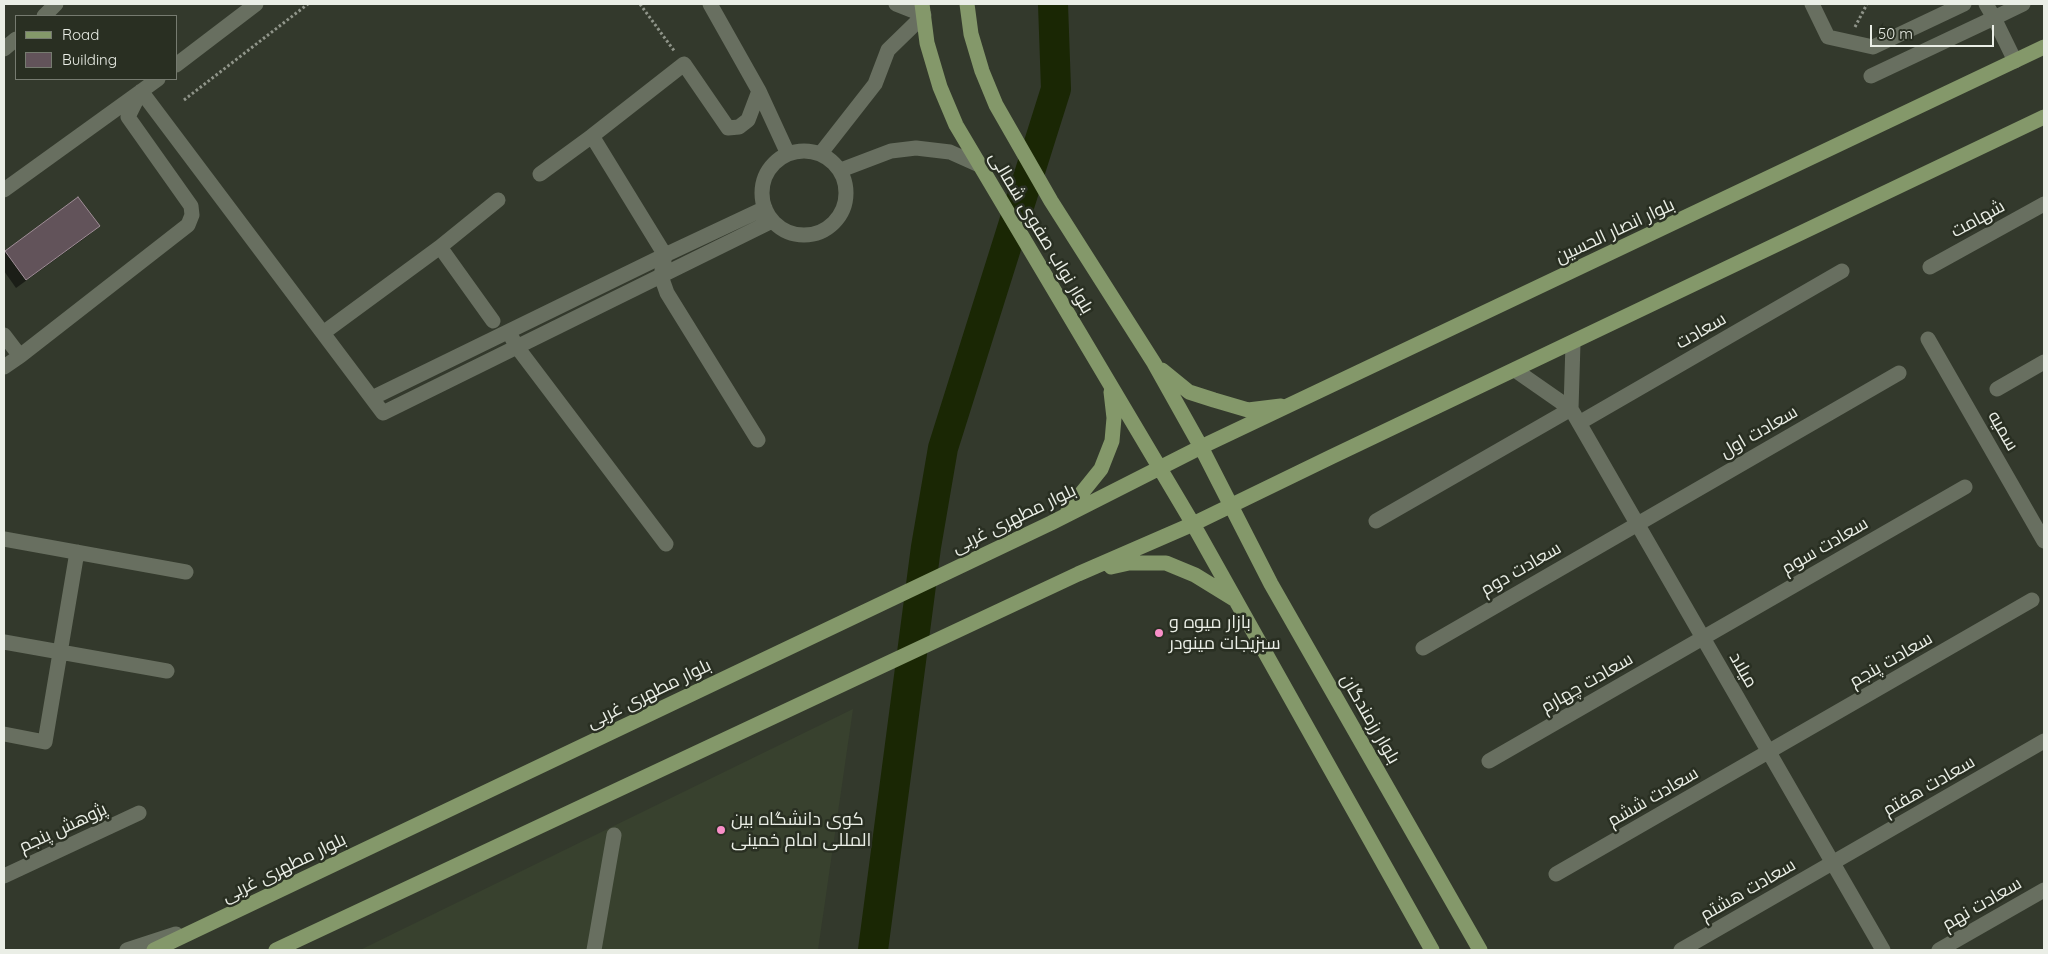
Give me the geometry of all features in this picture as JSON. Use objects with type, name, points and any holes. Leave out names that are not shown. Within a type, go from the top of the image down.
[{"type":"main road","name":"بلوار نواب صفوی شمالی","points":[[967,4],[970,34],[996,105],[1051,201],[1154,363],[1201,447]]},
{"type":"main road","name":"بلوار نواب صفوی شمالی","points":[[923,9],[927,43],[940,86],[956,124],[1034,259],[1193,524]]},
{"type":"main road","name":"بلوار انصار الحسین","points":[[1201,447],[1306,399],[2044,47]]},
{"type":"main road","points":[[276,950],[968,625],[1193,524],[2044,117]]},
{"type":"main road","points":[[1154,363],[1189,392],[1248,410],[1276,407],[1306,399]]},
{"type":"main road","points":[[1062,517],[1101,469],[1112,441],[1114,418],[1110,386]]},
{"type":"main road","name":"بلوار مطهری غربی","points":[[154,950],[865,612],[1062,517],[1201,447]]},
{"type":"main road","name":"بلوار رزمندگان","points":[[1201,447],[1232,504],[1271,584],[1480,950]]},
{"type":"main road","points":[[1193,524],[1432,950]]},
{"type":"main road","points":[[1078,574],[1129,563],[1166,563],[1195,575],[1236,601]]},
{"type":"street","points":[[45,15],[56,4]]},
{"type":"street","points":[[178,63],[256,4]]},
{"type":"street","points":[[710,4],[759,91],[788,154]]},
{"type":"street","points":[[821,153],[874,84],[888,50],[923,9],[896,4]]},
{"type":"street","points":[[1812,4],[1828,37],[1873,47],[1964,4]]},
{"type":"street","points":[[1986,4],[2015,61]]},
{"type":"street","points":[[1871,76],[2023,4]]},
{"type":"street","points":[[4,49],[15,40]]},
{"type":"street","points":[[540,174],[684,64],[728,128],[739,127],[748,120],[759,91]]},
{"type":"street","points":[[4,190],[124,112],[142,92],[157,80]]},
{"type":"street","points":[[142,92],[383,413],[661,276],[768,215]]},
{"type":"street","points":[[4,367],[188,225],[192,215],[191,206],[124,112]]},
{"type":"street","points":[[592,136],[665,254],[661,276],[667,293],[758,440]]},
{"type":"street","points":[[841,170],[891,151],[916,148],[950,152],[979,165]]},
{"type":"street","points":[[808,150],[821,153],[832,160],[841,170],[846,183],[847,196],[844,210],[836,221],[826,229],[812,235],[798,235],[784,230],[768,215],[762,194],[764,180],[771,166],[788,154],[808,150]]},
{"type":"street","points":[[323,333],[440,247],[498,200]]},
{"type":"street","name":"شهامت","points":[[1930,267],[2044,204]]},
{"type":"street","points":[[372,398],[665,254],[768,215]]},
{"type":"street","points":[[440,247],[493,321]]},
{"type":"street","name":"سعادت","points":[[1579,423],[1842,271]]},
{"type":"street","points":[[509,332],[517,347],[666,544]]},
{"type":"street","points":[[4,335],[20,356]]},
{"type":"street","name":"سمیه","points":[[1928,339],[2044,542]]},
{"type":"street","points":[[1571,409],[1573,342]]},
{"type":"street","points":[[1998,389],[2044,362]]},
{"type":"street","points":[[1515,370],[1571,409]]},
{"type":"street","name":"سعادت اول","points":[[1637,524],[1899,373]]},
{"type":"street","points":[[1376,521],[1571,409]]},
{"type":"street","name":"میلاد","points":[[1571,409],[1883,950]]},
{"type":"street","name":"سعادت سوم","points":[[1703,638],[1965,487]]},
{"type":"street","name":"سعادت دوم","points":[[1423,648],[1637,524]]},
{"type":"street","points":[[4,539],[186,572]]},
{"type":"street","points":[[4,734],[45,742],[77,552]]},
{"type":"street","name":"سعادت پنجم","points":[[1769,752],[2032,600]]},
{"type":"street","name":"سعادت چهارم","points":[[1489,761],[1703,638]]},
{"type":"street","points":[[4,642],[167,671]]},
{"type":"street","name":"سعادت هفتم","points":[[1833,863],[2044,741]]},
{"type":"street","name":"سعادت ششم","points":[[1556,874],[1769,752]]},
{"type":"street","name":"پژوهش پنجم","points":[[4,876],[139,813]]},
{"type":"street","points":[[594,950],[614,835]]},
{"type":"street","name":"سعادت هشتم","points":[[1681,950],[1833,863]]},
{"type":"street","name":"سعادت نهم","points":[[1939,950],[2044,890]]},
{"type":"street","points":[[127,950],[218,920]]},
{"type":"path","points":[[184,100],[308,4]]},
{"type":"path","points":[[640,4],[684,64]]},
{"type":"path","points":[[1850,42],[1860,15],[1867,4]]},
{"type":"shaded area","name":"کوی دانشگاه بین المللی امام خمینی","points":[[853,709],[818,950],[360,950]]},
{"type":"building","points":[[78,197],[100,226],[26,280],[5,251]]},
{"type":"waterway","points":[[873,950],[926,547],[943,448],[1056,89],[1053,4]]},
{"type":"place","name":"بازار میوه و سبزیجات مینودر","points":[[1159,633]]},
{"type":"place","name":"کوی دانشگاه بین المللی امام خمینی","points":[[721,830]]}]
